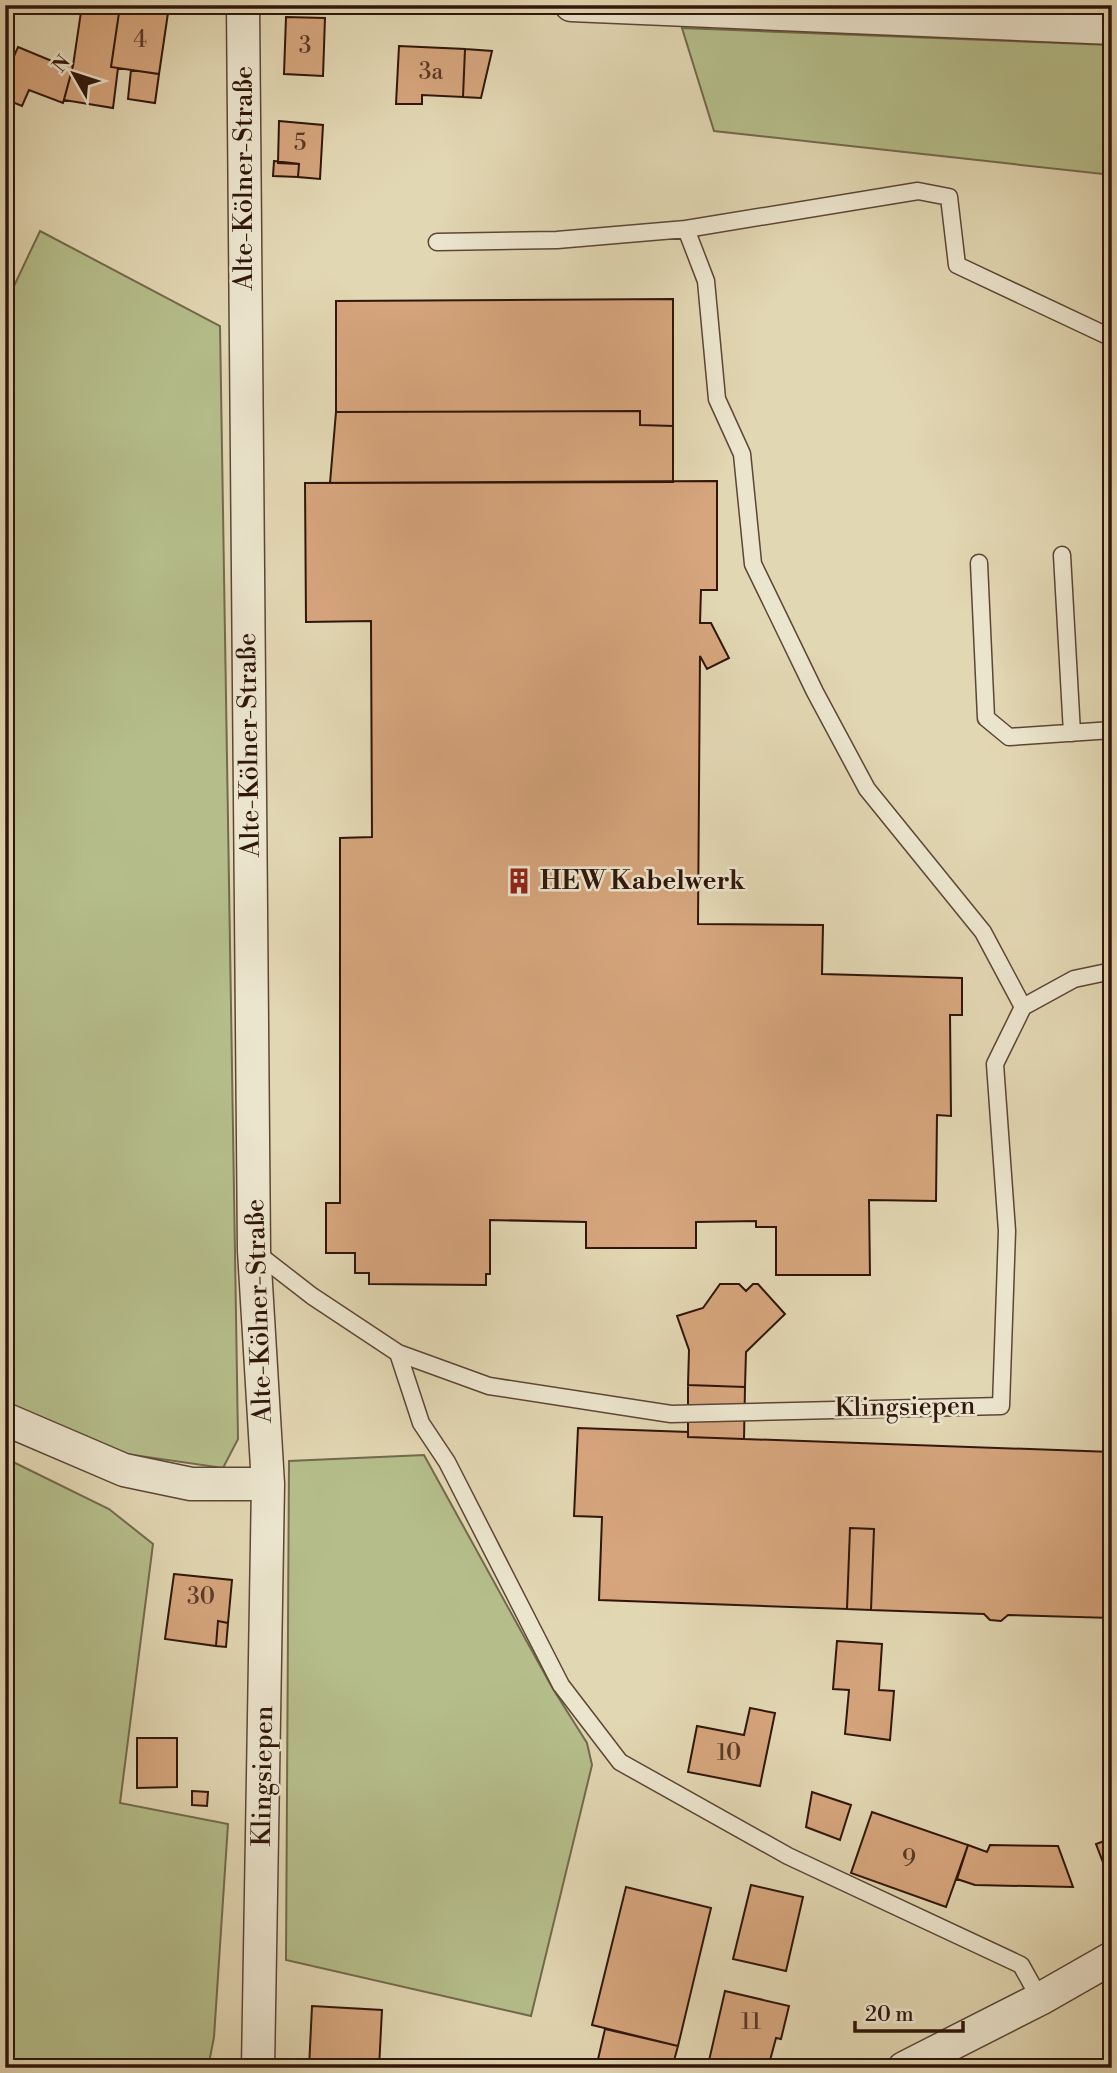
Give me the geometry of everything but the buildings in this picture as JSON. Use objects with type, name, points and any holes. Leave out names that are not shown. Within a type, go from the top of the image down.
[{"type":"street","name":"Alte-Kölner-Straße","points":[[243,5],[254,1251],[268,1484]]},
{"type":"street","points":[[571,5],[1112,28]]},
{"type":"street","points":[[5,1419],[124,1470],[191,1484],[268,1484]]},
{"type":"street","name":"Klingsiepen","points":[[258,2068],[268,1484]]},
{"type":"street","points":[[904,2068],[1040,1999],[1112,1958]]},
{"type":"lane","points":[[437,242],[557,240],[686,229],[918,191],[949,197],[957,265],[1112,338]]},
{"type":"lane","points":[[686,229],[706,281],[717,399],[742,454],[753,564],[815,692],[867,789],[983,932],[1023,1007],[1074,979],[1112,971]]},
{"type":"lane","points":[[1062,555],[1072,733]]},
{"type":"lane","points":[[979,563],[986,718],[1009,737],[1112,730]]},
{"type":"lane","name":"Klingsiepen","points":[[254,1251],[312,1296],[398,1353],[488,1386],[671,1414],[1001,1406],[1007,1231],[995,1064],[1023,1007]]},
{"type":"lane","points":[[398,1353],[421,1423],[447,1462],[561,1685],[620,1762],[788,1856],[1021,1965],[1040,1999]]},
{"type":"green space","points":[[813,5],[1112,5],[1112,16]]},
{"type":"green space","points":[[682,28],[1112,45],[1112,175],[714,131]]},
{"type":"green space","points":[[40,231],[220,326],[238,1439],[223,1468],[126,1454],[5,1404],[5,305]]},
{"type":"green space","points":[[424,1455],[553,1689],[587,1743],[592,1765],[531,2016],[286,1960],[289,1461]]},
{"type":"green space","points":[[5,1458],[109,1509],[153,1544],[120,1803],[228,1824],[214,2037],[208,2068],[5,2068]]},
{"type":"place","name":"HEW Kabelwerk","points":[[519,881]]}]
